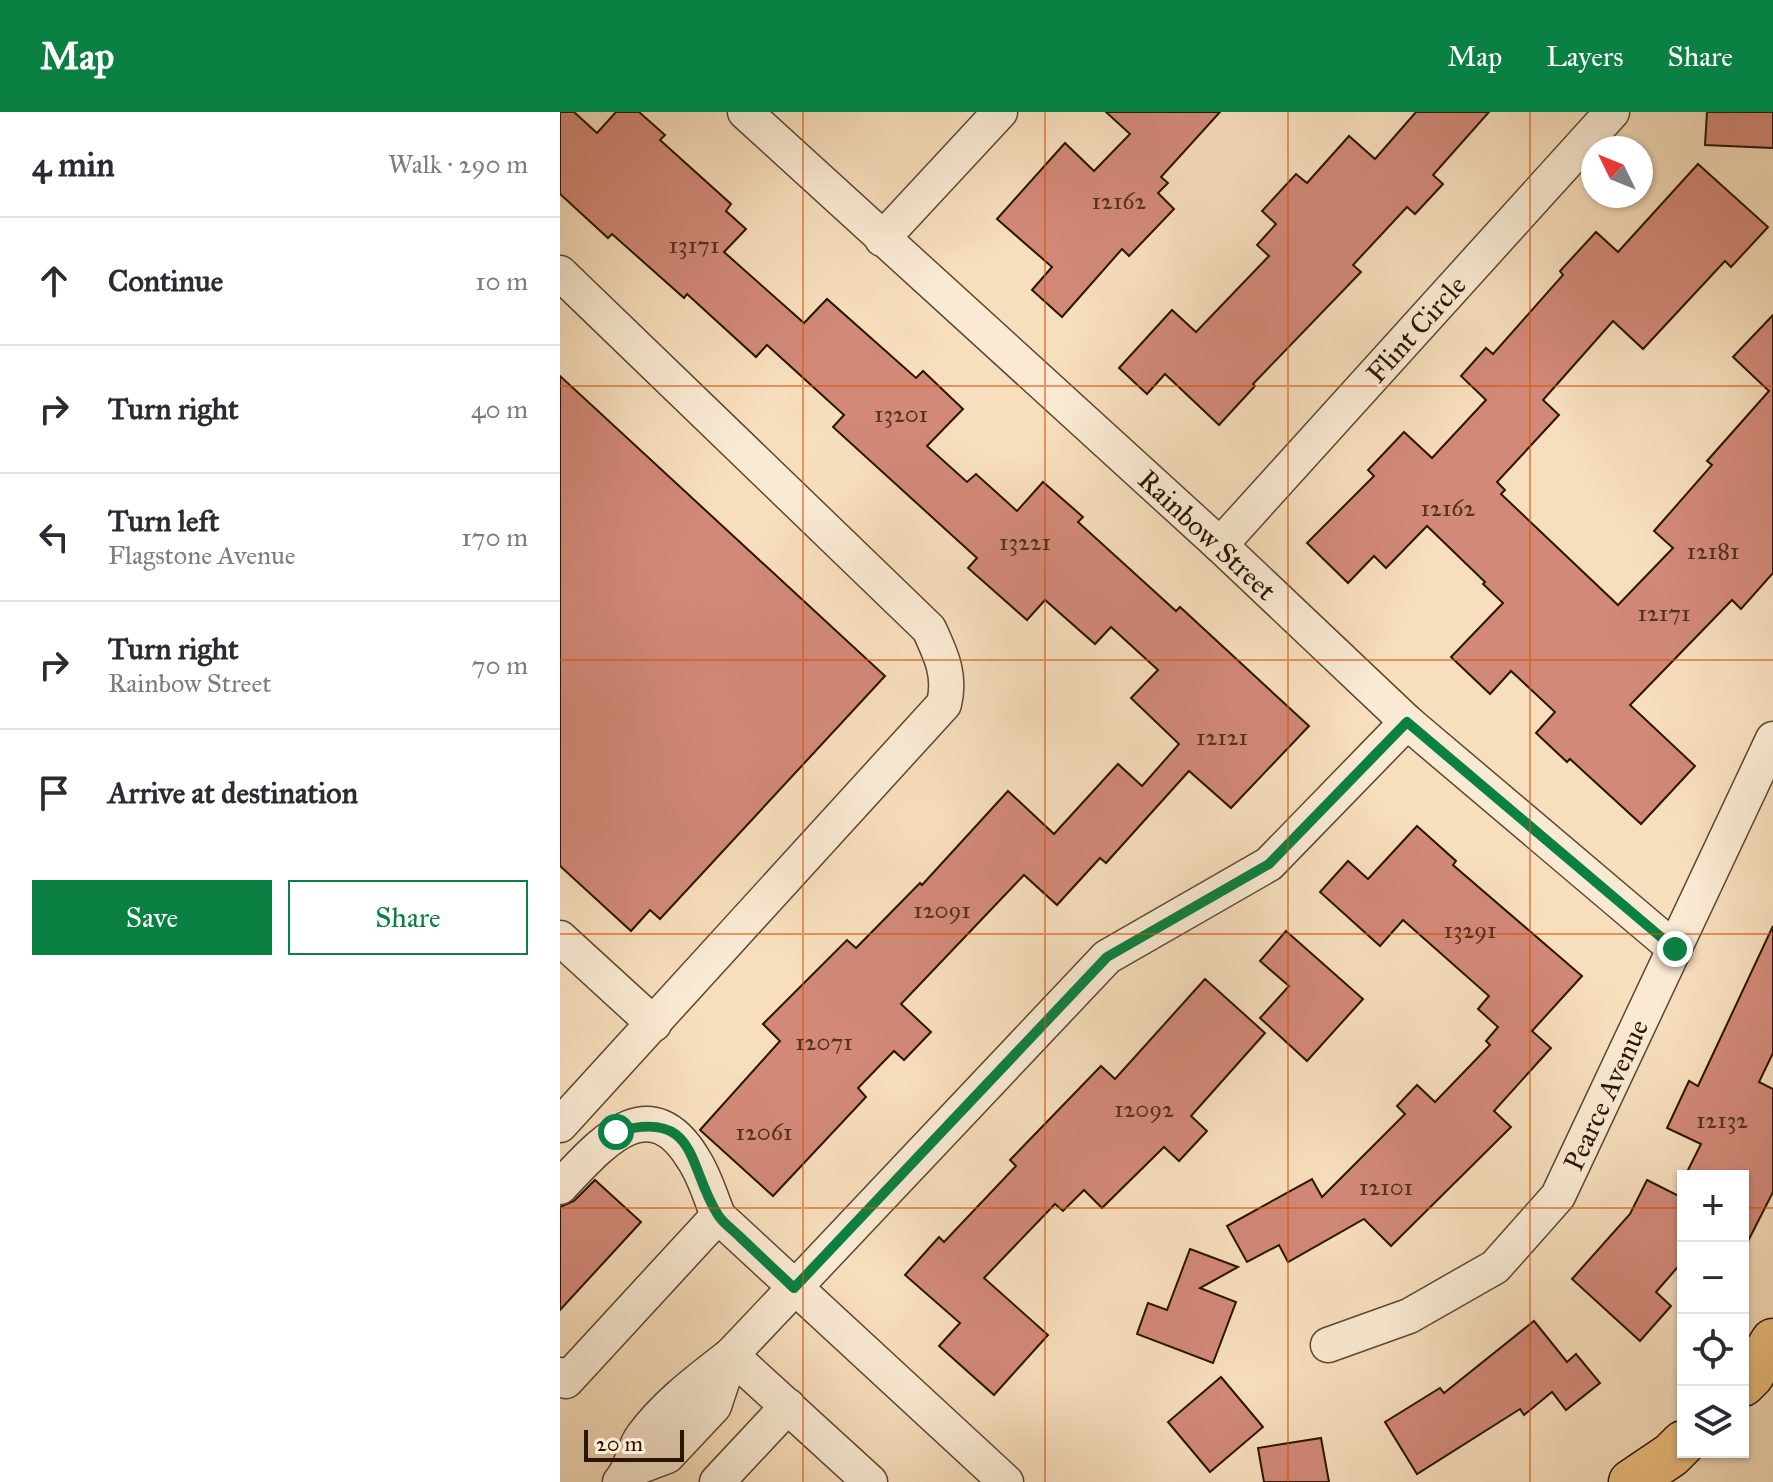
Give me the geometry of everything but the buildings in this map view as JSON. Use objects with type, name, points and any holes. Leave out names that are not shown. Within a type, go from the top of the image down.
[{"type":"highway","points":[[1749,1375],[1773,1341]]},
{"type":"highway","points":[[1631,1482],[1677,1449]]},
{"type":"street","name":"Rainbow Street","points":[[745,112],[1220,545],[1407,722],[1675,949]]},
{"type":"street","points":[[882,239],[1000,112]]},
{"type":"street","name":"Flint Circle","points":[[1220,545],[1612,112]]},
{"type":"street","points":[[560,273],[929,629],[945,665],[948,687],[944,704],[560,1125]]},
{"type":"street","points":[[625,1476],[640,1439],[690,1387],[731,1355],[1107,957],[1269,864],[1407,722]]},
{"type":"street","name":"Pearce Avenue","points":[[1328,1345],[1409,1316],[1495,1267],[1558,1196],[1773,739]]},
{"type":"street","points":[[560,938],[654,1024]]},
{"type":"street","points":[[560,1187],[616,1132],[637,1126],[660,1125],[680,1139],[696,1162],[718,1216],[1006,1482]]},
{"type":"street","points":[[560,1375],[566,1381],[718,1216]]},
{"type":"street","points":[[731,1355],[870,1482]]},
{"type":"street","points":[[717,1482],[788,1406]]},
{"type":"route","points":[[616,1132],[637,1126],[660,1125],[680,1139],[696,1162],[718,1216],[794,1288],[1107,957],[1269,864],[1407,722],[1675,949]]}]
